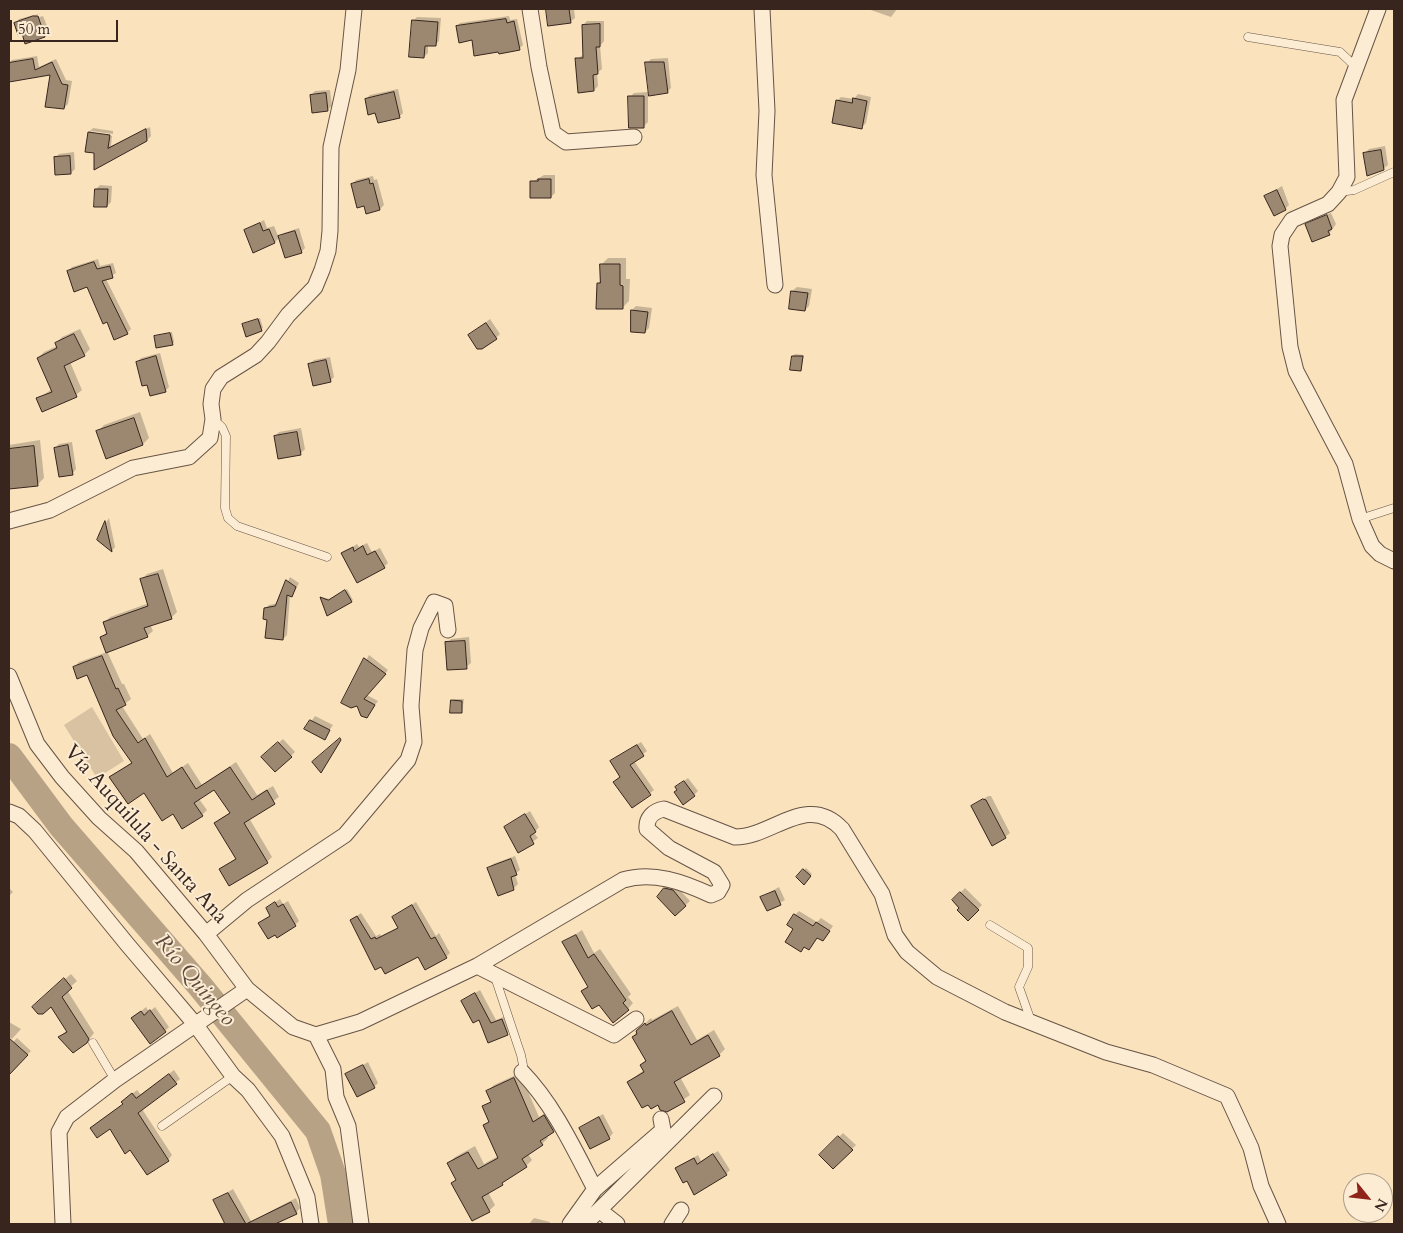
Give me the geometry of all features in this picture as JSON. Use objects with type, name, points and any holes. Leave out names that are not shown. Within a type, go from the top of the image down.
[{"type":"street","points":[[9,521],[50,510],[133,468],[189,457],[210,438],[213,419],[210,404],[213,389],[221,377],[256,355],[314,287],[328,250],[331,147],[348,70],[354,9]]},
{"type":"street","points":[[530,9],[552,133],[566,142],[634,137]]},
{"type":"street","points":[[762,9],[767,111],[764,175],[775,285]]},
{"type":"street","points":[[1378,9],[1344,100],[1348,163],[1347,177],[1339,192],[1328,204],[1292,220],[1282,235],[1280,246],[1290,347],[1296,371],[1345,464],[1360,519],[1372,546],[1380,554],[1394,561]]},
{"type":"street","points":[[206,934],[247,900],[345,835],[396,776],[408,760],[414,742],[411,706],[415,650],[420,628],[434,602],[445,606],[448,630]]},
{"type":"street","name":"Vía Auquilula - Santa Ana","points":[[9,676],[37,744],[62,777],[99,818],[136,851],[206,934],[241,992],[293,1027],[316,1035]]},
{"type":"street","points":[[361,1224],[348,1126],[336,1097],[333,1069],[316,1035],[360,1022],[476,966],[622,880],[639,875],[678,881],[711,895],[718,892],[722,885],[714,872],[669,848],[648,829],[647,822],[651,815],[658,810],[672,812],[735,837],[744,837],[767,830],[795,815],[810,814],[827,818],[842,829],[882,894],[895,935],[907,952],[937,977],[1005,1012],[1106,1052],[1153,1065],[1227,1096],[1251,1148],[1261,1186],[1278,1224]]},
{"type":"street","points":[[9,812],[19,816],[35,830],[127,944],[198,1021],[233,1076],[248,1090],[282,1136],[307,1198],[311,1224]]},
{"type":"street","points":[[476,966],[614,1035],[636,1019]]},
{"type":"street","points":[[63,1224],[59,1132],[67,1117],[115,1080],[241,992]]},
{"type":"street","points":[[520,1074],[537,1088],[562,1126],[595,1189]]},
{"type":"street","points":[[585,1224],[714,1096]]},
{"type":"street","points":[[570,1224],[595,1189],[663,1130],[661,1119]]},
{"type":"street","points":[[599,1210],[617,1224]]},
{"type":"street","points":[[672,1224],[681,1210]]},
{"type":"lane","points":[[1248,37],[1340,52],[1357,68]]},
{"type":"lane","points":[[1339,192],[1354,190],[1394,172]]},
{"type":"lane","points":[[213,419],[222,428],[226,436],[225,508],[228,518],[237,526],[327,557]]},
{"type":"lane","points":[[1360,519],[1394,508]]},
{"type":"lane","points":[[990,925],[1028,948],[1028,967],[1019,987],[1032,1023]]},
{"type":"lane","points":[[495,975],[524,1065],[520,1074]]},
{"type":"lane","points":[[93,1043],[115,1080]]},
{"type":"lane","points":[[162,1126],[233,1076]]},
{"type":"shaded area","points":[[92,707],[124,761],[97,778],[64,725]]},
{"type":"building","points":[[546,9],[569,9],[571,23],[548,26]]},
{"type":"building","points":[[38,16],[45,37],[25,44],[22,33],[18,35],[14,23]]},
{"type":"building","points":[[506,19],[507,23],[514,21],[520,50],[474,56],[472,40],[459,43],[456,26]]},
{"type":"building","points":[[412,20],[438,22],[436,46],[425,46],[424,58],[409,57]]},
{"type":"building","points":[[600,24],[600,47],[596,47],[598,74],[593,75],[594,91],[578,93],[575,58],[583,58],[582,25]]},
{"type":"building","points":[[33,59],[35,70],[52,62],[62,84],[68,85],[64,109],[45,107],[50,75],[9,82],[9,63]]},
{"type":"building","points":[[645,62],[664,62],[668,93],[649,96]]},
{"type":"building","points":[[394,92],[400,118],[378,123],[375,113],[368,115],[365,99]]},
{"type":"building","points":[[326,93],[328,111],[312,113],[310,95]]},
{"type":"building","points":[[628,96],[644,96],[644,128],[629,128]]},
{"type":"building","points":[[853,98],[867,101],[862,129],[832,123],[836,100],[852,103]]},
{"type":"building","points":[[146,129],[147,141],[94,170],[94,153],[85,152],[88,132],[110,135],[108,148]]},
{"type":"building","points":[[1381,150],[1384,170],[1367,176],[1363,153]]},
{"type":"building","points":[[70,156],[71,174],[55,175],[54,157]]},
{"type":"building","points":[[369,179],[370,184],[373,183],[380,210],[366,214],[364,206],[357,208],[351,184]]},
{"type":"building","points":[[538,179],[551,179],[551,198],[530,198],[530,181],[538,181]]},
{"type":"building","points":[[95,189],[108,189],[107,207],[94,207]]},
{"type":"building","points":[[1277,190],[1286,210],[1274,216],[1264,196]]},
{"type":"building","points":[[1327,215],[1332,229],[1328,231],[1330,235],[1312,242],[1305,224]]},
{"type":"building","points":[[260,223],[263,231],[269,229],[275,243],[253,253],[244,230]]},
{"type":"building","points":[[295,231],[302,253],[285,258],[278,236]]},
{"type":"building","points":[[94,262],[97,269],[110,266],[113,278],[102,281],[128,334],[114,340],[107,322],[103,324],[87,287],[74,292],[67,271]]},
{"type":"building","points":[[600,264],[620,264],[620,285],[623,286],[623,309],[596,309],[597,283],[600,283]]},
{"type":"building","points":[[791,291],[808,293],[805,311],[789,309]]},
{"type":"building","points":[[631,310],[648,312],[645,333],[631,332]]},
{"type":"building","points":[[258,319],[262,331],[246,337],[242,324]]},
{"type":"building","points":[[486,323],[497,339],[482,349],[477,349],[468,335]]},
{"type":"building","points":[[170,333],[173,345],[156,348],[154,336]]},
{"type":"building","points":[[74,334],[85,356],[64,366],[77,397],[42,412],[36,398],[52,392],[37,358],[57,348],[55,343]]},
{"type":"building","points":[[156,356],[166,392],[150,396],[147,385],[142,386],[136,362]]},
{"type":"building","points":[[792,356],[803,356],[801,371],[790,370]]},
{"type":"building","points":[[326,360],[331,382],[313,386],[308,364]]},
{"type":"building","points":[[134,418],[143,445],[106,459],[96,431]]},
{"type":"building","points":[[297,432],[301,455],[278,459],[274,436]]},
{"type":"building","points":[[68,445],[73,475],[59,477],[54,448]]},
{"type":"building","points":[[34,446],[38,486],[9,489],[9,449]]},
{"type":"building","points":[[105,521],[112,552],[97,540]]},
{"type":"building","points":[[363,546],[367,555],[375,551],[385,568],[357,583],[341,553],[353,547],[354,551]]},
{"type":"building","points":[[158,574],[172,619],[144,628],[148,637],[106,653],[100,637],[107,634],[103,622],[148,606],[140,579]]},
{"type":"building","points":[[286,580],[296,587],[292,597],[287,595],[283,640],[265,638],[267,620],[263,619],[264,608],[275,606]]},
{"type":"building","points":[[345,590],[352,602],[327,616],[320,597],[328,600]]},
{"type":"building","points":[[465,641],[467,669],[447,670],[445,642]]},
{"type":"building","points":[[102,656],[116,689],[118,688],[126,705],[116,710],[138,743],[145,738],[167,777],[182,767],[196,789],[230,767],[252,800],[267,790],[275,804],[244,823],[268,863],[229,886],[219,869],[236,859],[214,823],[230,813],[214,790],[194,803],[203,816],[182,829],[173,814],[162,821],[144,793],[128,804],[109,777],[132,763],[113,736],[87,675],[77,679],[73,667]]},
{"type":"building","points":[[364,658],[386,674],[364,699],[375,705],[367,718],[361,716],[357,706],[351,708],[341,703]]},
{"type":"building","points":[[451,700],[462,701],[462,713],[450,713]]},
{"type":"building","points":[[310,720],[330,730],[325,740],[304,729]]},
{"type":"building","points":[[340,738],[341,740],[321,773],[312,762]]},
{"type":"building","points":[[278,742],[292,757],[275,772],[261,757]]},
{"type":"building","points":[[637,745],[644,756],[630,765],[651,795],[632,808],[613,782],[620,777],[610,761]]},
{"type":"building","points":[[684,781],[695,796],[683,805],[674,792],[677,790],[675,787]]},
{"type":"building","points":[[983,799],[986,800],[1006,838],[992,846],[971,806]]},
{"type":"building","points":[[525,814],[536,832],[530,836],[534,844],[518,853],[504,827]]},
{"type":"building","points":[[511,859],[517,875],[511,877],[514,890],[498,896],[487,868]]},
{"type":"building","points":[[803,869],[811,876],[804,885],[796,877]]},
{"type":"building","points":[[664,888],[673,890],[686,906],[675,916],[657,897]]},
{"type":"building","points":[[775,891],[781,905],[767,911],[760,897]]},
{"type":"building","points":[[960,892],[979,910],[968,921],[957,910],[959,908],[952,900]]},
{"type":"building","points":[[275,902],[278,907],[283,904],[296,926],[277,938],[275,935],[268,939],[258,923],[270,916],[266,908]]},
{"type":"building","points":[[412,905],[431,939],[435,937],[447,958],[425,970],[418,957],[385,974],[381,967],[375,970],[350,920],[357,916],[371,939],[375,937],[376,939],[398,928],[392,917]]},
{"type":"building","points":[[794,914],[813,926],[816,922],[830,931],[823,941],[817,938],[809,950],[804,947],[801,952],[785,942],[793,929],[787,925]]},
{"type":"building","points":[[576,935],[588,958],[594,954],[626,1000],[623,1003],[629,1010],[613,1023],[599,1005],[592,1009],[581,991],[588,987],[562,942]]},
{"type":"building","points":[[64,978],[72,988],[62,997],[89,1039],[87,1043],[73,1053],[58,1037],[67,1032],[51,1007],[43,1014],[38,1014],[32,1007]]},
{"type":"building","points":[[475,993],[491,1023],[502,1019],[508,1035],[488,1043],[479,1020],[473,1023],[461,1001]]},
{"type":"building","points":[[150,1010],[166,1032],[150,1044],[131,1018],[141,1011],[144,1015]]},
{"type":"building","points":[[672,1011],[691,1045],[708,1035],[720,1056],[674,1082],[685,1102],[667,1112],[660,1110],[658,1105],[651,1109],[648,1105],[642,1108],[627,1082],[644,1072],[640,1065],[646,1061],[632,1037],[637,1034],[636,1031],[645,1023],[646,1025]]},
{"type":"building","points":[[9,1038],[28,1055],[9,1075]]},
{"type":"building","points":[[363,1065],[375,1088],[357,1097],[345,1074]]},
{"type":"building","points":[[169,1074],[177,1084],[138,1113],[169,1161],[147,1175],[130,1150],[125,1154],[110,1129],[97,1138],[90,1128],[123,1104],[121,1102],[132,1093],[136,1098]]},
{"type":"building","points":[[514,1078],[533,1122],[544,1115],[554,1132],[540,1141],[543,1145],[522,1159],[527,1167],[502,1183],[503,1185],[482,1197],[490,1212],[472,1221],[451,1183],[456,1180],[447,1163],[468,1152],[478,1169],[498,1158],[483,1125],[489,1122],[482,1106],[491,1102],[486,1091]]},
{"type":"building","points":[[599,1117],[610,1139],[590,1149],[579,1128]]},
{"type":"building","points":[[838,1136],[853,1150],[833,1169],[819,1155]]},
{"type":"building","points":[[713,1154],[727,1175],[694,1195],[687,1181],[683,1183],[675,1168],[694,1158],[697,1164]]},
{"type":"building","points":[[228,1193],[246,1224],[225,1224],[213,1200]]},
{"type":"building","points":[[291,1202],[297,1214],[275,1224],[246,1224]]},
{"type":"waterway","name":"Río Quingeo","points":[[9,756],[61,826],[200,986],[318,1131],[333,1174],[341,1224]]}]
